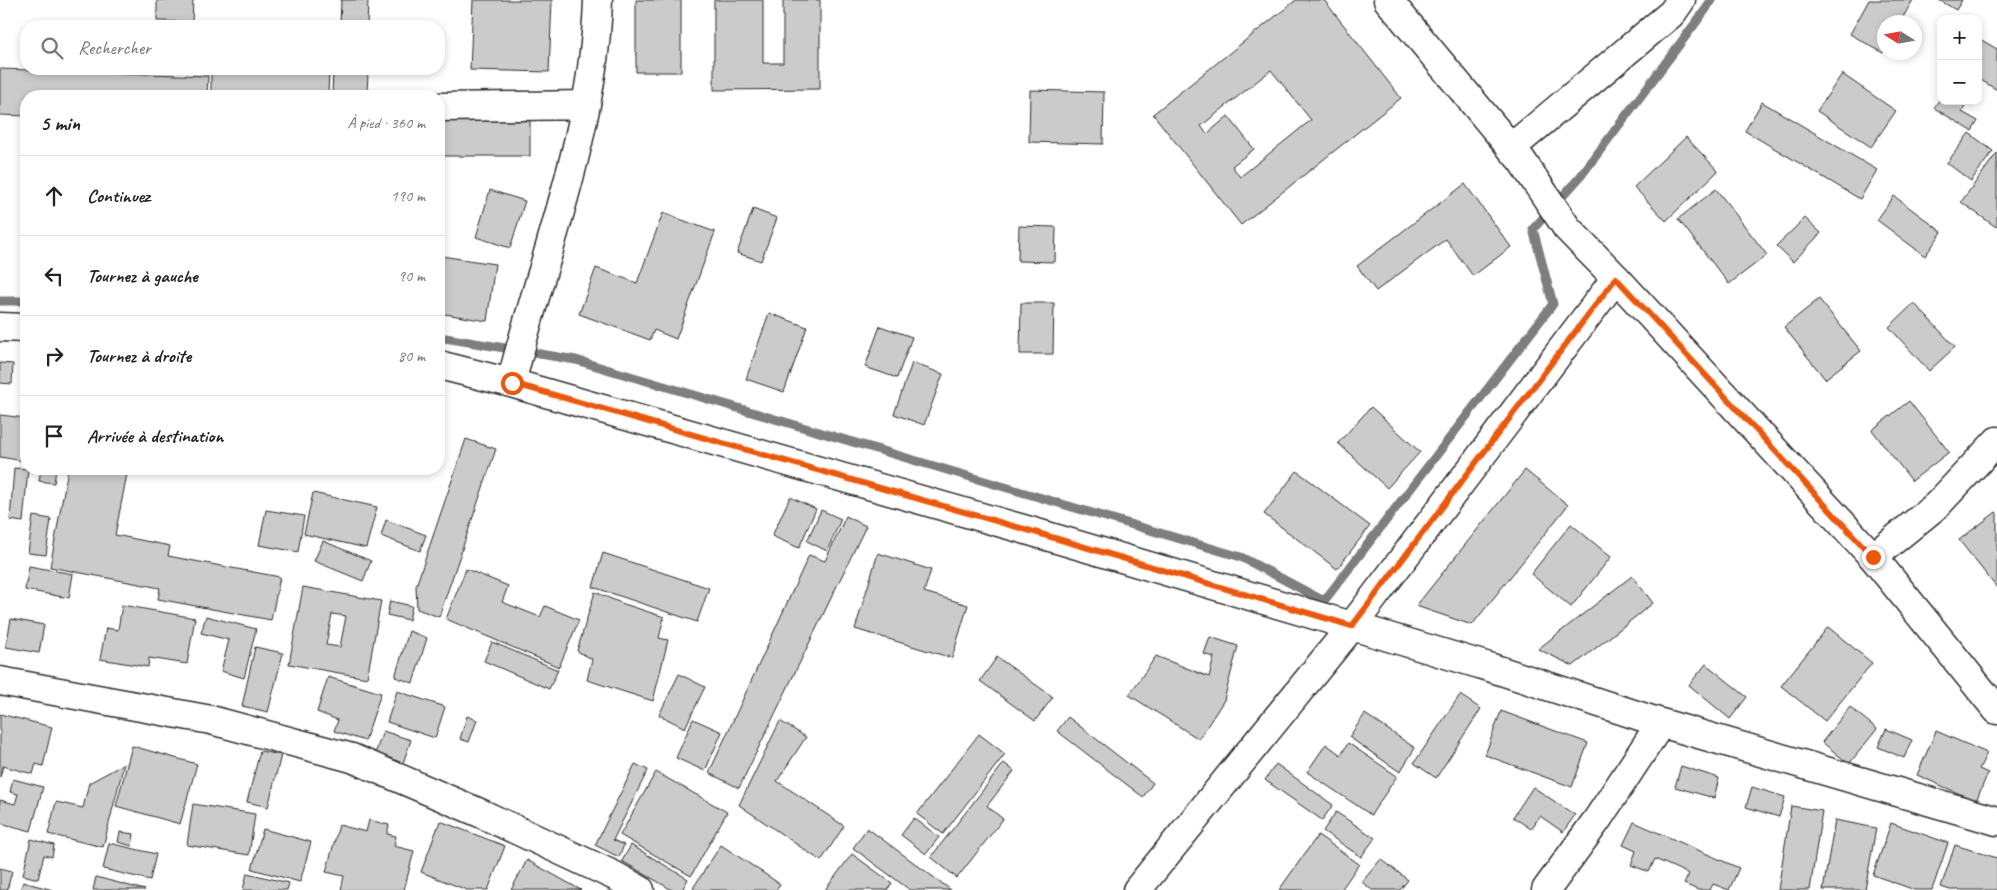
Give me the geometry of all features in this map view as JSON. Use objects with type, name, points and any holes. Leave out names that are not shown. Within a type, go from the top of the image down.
[{"type":"street","points":[[512,383],[571,170],[586,105],[598,0]]},
{"type":"street","points":[[1388,0],[1517,154],[1567,228],[1616,278],[1873,557],[1997,710]]},
{"type":"street","points":[[1517,154],[1672,13],[1680,0]]},
{"type":"street","points":[[445,107],[586,105]]},
{"type":"street","points":[[1137,890],[1352,626],[1616,278]]},
{"type":"street","points":[[0,327],[20,328]]},
{"type":"street","points":[[445,366],[512,383],[1014,527],[1489,667],[1661,723],[1997,821]]},
{"type":"street","points":[[1873,557],[1937,504],[1997,441]]},
{"type":"street","points":[[0,681],[210,720],[352,758],[480,813],[615,876],[640,890]]},
{"type":"street","points":[[1546,890],[1598,820],[1661,723]]},
{"type":"building","points":[[157,0],[193,0],[192,20],[157,20]]},
{"type":"building","points":[[341,0],[368,0],[367,20],[340,20]]},
{"type":"building","points":[[473,0],[552,0],[549,72],[470,70]]},
{"type":"building","points":[[636,0],[681,0],[681,72],[636,72]]},
{"type":"building","points":[[714,0],[763,0],[763,63],[783,63],[783,0],[820,0],[820,89],[714,90]]},
{"type":"building","points":[[1296,0],[1324,0],[1401,98],[1241,225],[1153,114]],"holes":[[[1271,70],[1311,120],[1240,177],[1232,166],[1254,149],[1228,116],[1207,134],[1201,126]]]},
{"type":"building","points":[[1869,0],[1913,0],[1904,15],[1877,15],[1877,50],[1850,34]]},
{"type":"building","points":[[1939,0],[1962,0],[1956,10]]},
{"type":"building","points":[[1982,40],[1997,49],[1997,90],[1982,81]]},
{"type":"building","points":[[0,69],[20,70],[20,75],[208,76],[207,90],[20,90],[20,116],[0,115]]},
{"type":"building","points":[[1842,74],[1896,111],[1871,147],[1817,111]]},
{"type":"building","points":[[211,75],[329,75],[328,90],[211,90]]},
{"type":"building","points":[[333,75],[368,75],[367,90],[332,90]]},
{"type":"building","points":[[1030,90],[1104,92],[1103,144],[1029,142]]},
{"type":"building","points":[[1762,102],[1877,170],[1860,199],[1745,131]]},
{"type":"building","points":[[1937,103],[1937,105],[1966,105],[1962,112],[1978,121],[1972,131],[1934,108]]},
{"type":"building","points":[[445,118],[530,118],[530,156],[445,156]]},
{"type":"building","points":[[1969,133],[1993,151],[1971,181],[1947,163]]},
{"type":"building","points":[[1686,137],[1718,171],[1666,221],[1634,187]]},
{"type":"building","points":[[1997,153],[1997,225],[1996,227],[1961,202]]},
{"type":"building","points":[[1465,184],[1511,247],[1473,276],[1446,239],[1376,291],[1357,266]]},
{"type":"building","points":[[1716,189],[1767,255],[1729,284],[1678,219]]},
{"type":"building","points":[[490,190],[525,201],[510,248],[476,237]]},
{"type":"building","points":[[1894,196],[1942,232],[1925,256],[1877,220]]},
{"type":"building","points":[[753,209],[777,218],[761,261],[737,253]]},
{"type":"building","points":[[663,213],[715,232],[676,339],[654,330],[650,340],[579,314],[596,268],[637,283]]},
{"type":"building","points":[[1805,218],[1821,233],[1793,262],[1776,246]]},
{"type":"building","points":[[1019,226],[1056,227],[1055,262],[1018,261]]},
{"type":"building","points":[[445,257],[495,264],[487,321],[445,314]]},
{"type":"building","points":[[1819,299],[1861,351],[1825,379],[1784,327]]},
{"type":"building","points":[[1021,303],[1054,303],[1053,354],[1020,354]]},
{"type":"building","points":[[1914,303],[1955,347],[1929,371],[1889,327]]},
{"type":"building","points":[[769,313],[807,327],[784,392],[746,379]]},
{"type":"building","points":[[880,326],[912,337],[897,378],[865,367]]},
{"type":"building","points":[[0,363],[13,364],[12,384],[0,383]]},
{"type":"building","points":[[912,363],[943,374],[924,425],[894,414]]},
{"type":"building","points":[[1909,401],[1949,452],[1912,481],[1872,430]]},
{"type":"building","points":[[1371,407],[1420,452],[1387,488],[1338,443]]},
{"type":"building","points":[[0,415],[20,417],[20,460],[0,457]]},
{"type":"building","points":[[466,439],[496,449],[439,617],[417,609],[416,586]]},
{"type":"building","points":[[14,468],[20,468],[20,475],[27,475],[23,522],[10,520]]},
{"type":"building","points":[[1525,470],[1568,505],[1472,625],[1416,606]]},
{"type":"building","points":[[1297,471],[1370,526],[1337,569],[1264,514]]},
{"type":"building","points":[[40,475],[55,475],[54,483],[39,481]]},
{"type":"building","points":[[67,475],[127,475],[115,535],[170,546],[168,556],[280,577],[271,620],[158,599],[160,588],[50,567]]},
{"type":"building","points":[[313,493],[377,507],[366,548],[304,534]]},
{"type":"building","points":[[790,497],[816,509],[799,548],[772,536]]},
{"type":"building","points":[[266,510],[304,516],[298,552],[259,545]]},
{"type":"building","points":[[821,510],[841,519],[827,551],[807,541]]},
{"type":"building","points":[[1997,513],[1997,588],[1959,540]]},
{"type":"building","points":[[33,516],[51,519],[46,555],[28,553]]},
{"type":"building","points":[[846,516],[866,526],[739,788],[709,773],[809,555],[825,561]]},
{"type":"building","points":[[386,520],[426,535],[420,551],[381,536]]},
{"type":"building","points":[[1571,524],[1611,557],[1571,607],[1531,574]]},
{"type":"building","points":[[323,541],[371,561],[363,581],[314,561]]},
{"type":"building","points":[[603,553],[709,588],[697,622],[593,587]]},
{"type":"building","points":[[878,553],[931,570],[924,592],[968,605],[952,658],[855,629]]},
{"type":"building","points":[[29,566],[73,574],[69,598],[25,590]]},
{"type":"building","points":[[466,569],[508,586],[502,602],[540,617],[545,606],[579,620],[559,667],[446,619]]},
{"type":"building","points":[[1632,576],[1653,603],[1573,666],[1538,649]]},
{"type":"building","points":[[303,587],[381,601],[367,678],[289,664]],"holes":[[[332,614],[346,616],[340,647],[326,645]]]},
{"type":"building","points":[[595,592],[664,617],[659,638],[668,640],[653,701],[587,680],[592,659],[577,651]]},
{"type":"building","points":[[390,601],[412,606],[409,620],[387,615]]},
{"type":"building","points":[[122,605],[195,618],[187,664],[149,658],[148,667],[100,659],[106,628],[118,630]]},
{"type":"building","points":[[206,616],[256,629],[244,678],[221,671],[229,640],[201,633]]},
{"type":"building","points":[[11,619],[44,625],[39,653],[6,647]]},
{"type":"building","points":[[1828,627],[1872,663],[1825,721],[1781,686]]},
{"type":"building","points":[[409,631],[427,638],[413,683],[395,677]]},
{"type":"building","points":[[1210,637],[1238,646],[1224,700],[1199,739],[1129,695],[1156,656],[1209,677],[1214,657],[1204,654]]},
{"type":"building","points":[[492,642],[558,670],[549,689],[484,661]]},
{"type":"building","points":[[255,647],[283,653],[268,712],[242,706]]},
{"type":"building","points":[[997,657],[1053,697],[1035,721],[980,681]]},
{"type":"building","points":[[1706,664],[1747,697],[1730,719],[1689,685]]},
{"type":"building","points":[[679,674],[705,687],[685,728],[659,715]]},
{"type":"building","points":[[328,677],[381,693],[365,741],[334,731],[338,720],[317,712]]},
{"type":"building","points":[[397,691],[445,707],[435,738],[387,722]]},
{"type":"building","points":[[1460,695],[1481,709],[1436,778],[1414,763]]},
{"type":"building","points":[[1850,707],[1877,729],[1849,764],[1822,742]]},
{"type":"building","points":[[1501,711],[1588,743],[1572,787],[1485,755]]},
{"type":"building","points":[[0,714],[52,727],[43,766],[36,764],[33,774],[3,766],[0,777]]},
{"type":"building","points":[[1365,714],[1415,748],[1400,772],[1349,737]]},
{"type":"building","points":[[467,716],[477,720],[469,742],[460,739]]},
{"type":"building","points":[[1068,717],[1153,783],[1143,797],[1057,731]]},
{"type":"building","points":[[693,719],[722,732],[705,771],[676,758]]},
{"type":"building","points":[[780,721],[806,737],[777,781],[844,826],[821,861],[739,805]]},
{"type":"building","points":[[1886,729],[1912,740],[1904,758],[1878,747]]},
{"type":"building","points":[[383,731],[411,740],[403,763],[375,754]]},
{"type":"building","points":[[1936,731],[1987,753],[1979,769],[1988,773],[1976,801],[1917,775]]},
{"type":"building","points":[[979,734],[1005,754],[943,834],[917,814]]},
{"type":"building","points":[[1348,743],[1397,776],[1371,815],[1307,772],[1326,744],[1341,755]]},
{"type":"building","points":[[132,746],[197,764],[180,824],[116,806]]},
{"type":"building","points":[[260,751],[281,755],[268,807],[247,802]]},
{"type":"building","points":[[1004,763],[1014,771],[987,806],[1003,819],[957,878],[931,857]]},
{"type":"building","points":[[124,764],[103,847],[48,834],[56,802],[83,808],[89,783]]},
{"type":"building","points":[[635,764],[648,770],[613,840],[624,845],[619,857],[595,845]]},
{"type":"building","points":[[1276,764],[1333,805],[1322,820],[1265,780]]},
{"type":"building","points":[[1681,766],[1719,778],[1714,798],[1675,787]]},
{"type":"building","points":[[656,772],[727,812],[691,876],[620,835]]},
{"type":"building","points":[[13,779],[43,787],[31,831],[0,823],[0,800],[15,804],[18,794],[10,792]]},
{"type":"building","points":[[1533,787],[1575,815],[1563,832],[1540,816],[1531,829],[1513,817]]},
{"type":"building","points":[[1752,787],[1785,797],[1779,817],[1746,807]]},
{"type":"building","points":[[193,804],[255,814],[249,855],[187,845]]},
{"type":"building","points":[[1791,806],[1822,811],[1810,890],[1778,890]]},
{"type":"building","points":[[1336,812],[1375,838],[1361,857],[1323,831]]},
{"type":"building","points":[[914,818],[939,837],[926,854],[901,835]]},
{"type":"building","points":[[369,820],[389,825],[387,834],[396,836],[394,846],[414,851],[404,890],[341,890],[344,876],[326,872],[339,825],[366,832]]},
{"type":"building","points":[[1835,820],[1876,828],[1865,890],[1823,890]]},
{"type":"building","points":[[440,821],[505,846],[488,890],[467,890],[421,872]]},
{"type":"building","points":[[1634,822],[1739,868],[1729,890],[1713,884],[1710,890],[1698,890],[1684,884],[1689,874],[1655,859],[1649,872],[1631,865],[1636,851],[1623,845]]},
{"type":"building","points":[[1891,823],[1948,843],[1932,890],[1915,890],[1873,875]]},
{"type":"building","points":[[867,828],[951,890],[910,890],[853,848]]},
{"type":"building","points":[[263,829],[311,842],[300,882],[252,869]]},
{"type":"building","points":[[120,832],[134,834],[132,846],[118,842]]},
{"type":"building","points":[[1318,835],[1359,864],[1341,890],[1279,890]]},
{"type":"building","points":[[31,839],[54,845],[52,857],[44,855],[38,879],[23,875]]},
{"type":"building","points":[[109,843],[156,854],[150,880],[103,869]]},
{"type":"building","points":[[631,845],[688,879],[682,890],[672,890],[622,861]]},
{"type":"building","points":[[721,845],[780,884],[776,890],[696,890],[693,888]]},
{"type":"building","points":[[1955,845],[1997,858],[1997,890],[1950,890],[1941,887]]},
{"type":"building","points":[[852,854],[892,883],[887,890],[825,890]]},
{"type":"building","points":[[1381,859],[1408,880],[1400,890],[1372,890],[1362,882]]},
{"type":"building","points":[[527,860],[581,890],[511,890]]},
{"type":"building","points":[[0,868],[12,871],[7,890],[0,890]]},
{"type":"building","points":[[247,873],[289,883],[287,890],[243,890]]},
{"type":"building","points":[[96,877],[145,890],[93,890]]},
{"type":"building","points":[[23,882],[53,890],[20,890]]},
{"type":"waterway","points":[[445,338],[576,360],[1241,557],[1324,601],[1553,304],[1533,229],[1580,177],[1711,0]]},
{"type":"waterway","points":[[0,301],[20,301]]},
{"type":"route","points":[[512,383],[1024,529],[1352,626],[1616,278],[1873,557]]}]
